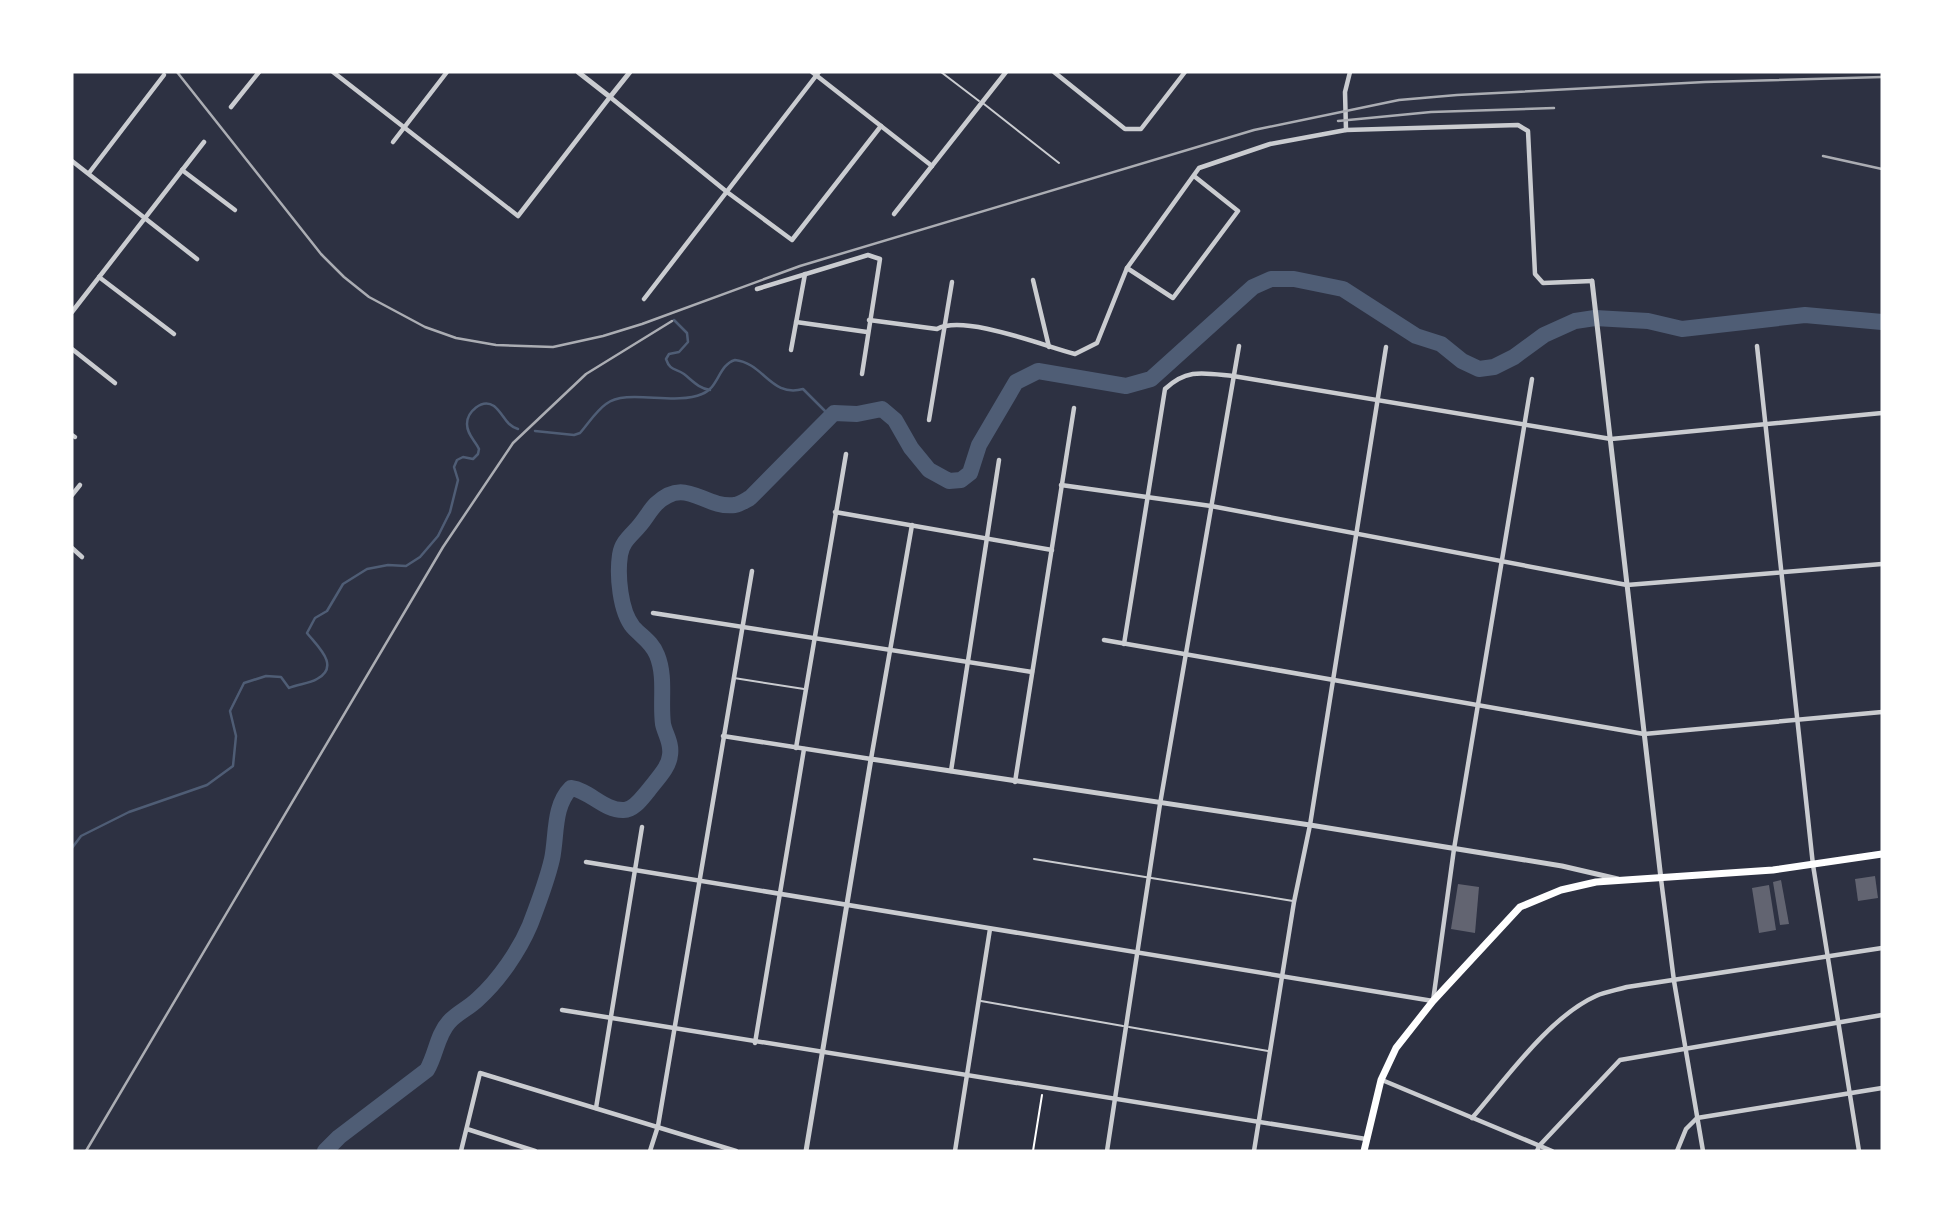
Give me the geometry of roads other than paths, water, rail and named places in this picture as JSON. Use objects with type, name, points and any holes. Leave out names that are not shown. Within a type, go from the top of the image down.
[{"type":"main road","points":[[1364,1151],[1381,1080],[1396,1048],[1433,1001],[1520,907],[1562,890],[1621,879],[1813,865],[1882,854]]},
{"type":"street","points":[[231,107],[259,72]]},
{"type":"street","points":[[333,72],[519,216],[630,72]]},
{"type":"street","points":[[393,142],[447,72]]},
{"type":"street","points":[[578,72],[727,192],[792,240],[881,126]]},
{"type":"street","points":[[894,214],[1006,72]]},
{"type":"street","points":[[1054,72],[1125,129],[1141,130],[1185,72]]},
{"type":"street","points":[[1346,130],[1345,92],[1350,72]]},
{"type":"street","points":[[644,299],[816,73],[932,166]]},
{"type":"street","points":[[89,173],[163,75]]},
{"type":"street","points":[[869,320],[937,330],[945,325],[991,329],[1075,354],[1097,343],[1127,268],[1199,168],[1270,144],[1346,130],[1518,125],[1528,131],[1535,274],[1543,283],[1592,281],[1674,981],[1703,1151]]},
{"type":"street","points":[[72,312],[204,142]]},
{"type":"street","points":[[72,161],[197,259]]},
{"type":"street","points":[[182,170],[235,210]]},
{"type":"street","points":[[1127,268],[1173,298],[1238,211],[1194,176]]},
{"type":"street","points":[[757,289],[867,255],[880,259],[862,374]]},
{"type":"street","points":[[791,350],[805,274]]},
{"type":"street","points":[[99,277],[174,334]]},
{"type":"street","points":[[1033,279],[1050,347]]},
{"type":"street","points":[[929,420],[952,282]]},
{"type":"street","points":[[796,322],[867,332]]},
{"type":"street","points":[[1107,1151],[1160,804],[1239,346]]},
{"type":"street","points":[[1757,346],[1813,865],[1858,1151]]},
{"type":"street","points":[[1254,1151],[1294,902],[1310,825],[1386,347]]},
{"type":"street","points":[[72,349],[115,383]]},
{"type":"street","points":[[1125,644],[1165,389],[1184,374],[1233,376],[1525,427],[1611,439],[1882,413]]},
{"type":"street","points":[[586,862],[1433,1001],[1454,849],[1532,379]]},
{"type":"street","points":[[1015,782],[1074,408]]},
{"type":"street","points":[[796,748],[846,454]]},
{"type":"street","points":[[951,771],[999,460]]},
{"type":"street","points":[[72,495],[80,485]]},
{"type":"street","points":[[1061,485],[1211,506],[1627,585],[1882,564]]},
{"type":"street","points":[[835,512],[1052,551]]},
{"type":"street","points":[[806,1151],[912,525]]},
{"type":"street","points":[[72,548],[82,557]]},
{"type":"street","points":[[650,1151],[657,1126],[752,571]]},
{"type":"street","points":[[653,613],[1032,672]]},
{"type":"street","points":[[1104,640],[1644,734],[1882,712]]},
{"type":"street","points":[[723,736],[1310,825],[1562,866],[1621,879]]},
{"type":"street","points":[[755,1042],[804,749]]},
{"type":"street","points":[[596,1108],[642,827]]},
{"type":"street","points":[[956,1151],[990,929]]},
{"type":"street","points":[[1472,1118],[1554,1025],[1597,996],[1627,988],[1882,948]]},
{"type":"street","points":[[562,1010],[673,1030],[1366,1139]]},
{"type":"street","points":[[1538,1149],[1620,1060],[1882,1016]]},
{"type":"street","points":[[461,1151],[481,1073],[736,1151]]},
{"type":"street","points":[[1381,1080],[1538,1149],[1552,1151]]},
{"type":"street","points":[[1677,1151],[1686,1129],[1697,1118],[1882,1088]]},
{"type":"street","points":[[467,1129],[535,1151]]},
{"type":"lane","points":[[941,72],[1059,163]]},
{"type":"lane","points":[[733,677],[805,690]]},
{"type":"lane","points":[[1034,859],[1294,902]]},
{"type":"lane","points":[[980,1001],[1270,1051]]},
{"type":"waterway","points":[[325,1151],[339,1137],[427,1070],[445,1027],[486,991],[508,965],[530,925],[548,876],[558,812],[571,788],[610,807],[624,810],[640,800],[667,765],[670,751],[663,724],[660,663],[652,647],[633,627],[625,612],[619,572],[620,555],[625,542],[654,506],[667,496],[676,492],[686,493],[724,505],[739,504],[750,498],[834,413],[857,414],[882,409],[895,420],[911,448],[929,470],[949,481],[961,480],[970,473],[979,445],[1016,382],[1038,371],[1126,386],[1151,379],[1253,287],[1271,279],[1294,279],[1343,289],[1416,336],[1441,344],[1462,361],[1479,369],[1494,367],[1514,357],[1544,335],[1575,321],[1595,318],[1648,321],[1682,329],[1805,315],[1882,322]]},
{"type":"waterway","points":[[674,320],[687,333],[688,342],[679,352],[669,354],[666,359],[668,363],[699,386],[710,390]]},
{"type":"waterway","points":[[535,431],[574,435],[580,433],[599,410],[615,399],[678,398],[702,394],[712,387],[725,367],[735,360],[745,362],[783,389],[803,389],[825,411],[834,413]]},
{"type":"waterway","points":[[72,848],[81,836],[129,812],[207,785],[233,766],[236,736],[230,711],[244,683],[266,676],[281,677],[289,688],[314,681],[324,674],[327,668],[325,656],[307,633],[315,618],[327,611],[343,584],[367,569],[388,565],[406,566],[420,557],[438,536],[450,512],[458,480],[454,467],[457,460],[463,457],[473,459],[478,454],[479,449],[467,428],[472,411],[480,405],[489,404],[494,406],[510,425],[518,429]]},
{"type":"railway","points":[[177,72],[321,254],[369,297],[425,327],[456,338],[496,345],[553,347],[642,324],[800,266],[1254,130],[1399,100],[1705,82],[1882,77]]},
{"type":"railway","points":[[1338,121],[1431,112],[1554,108]]},
{"type":"railway","points":[[1823,156],[1882,169]]},
{"type":"railway","points":[[86,1151],[443,547],[513,443],[586,374],[672,321]]}]
